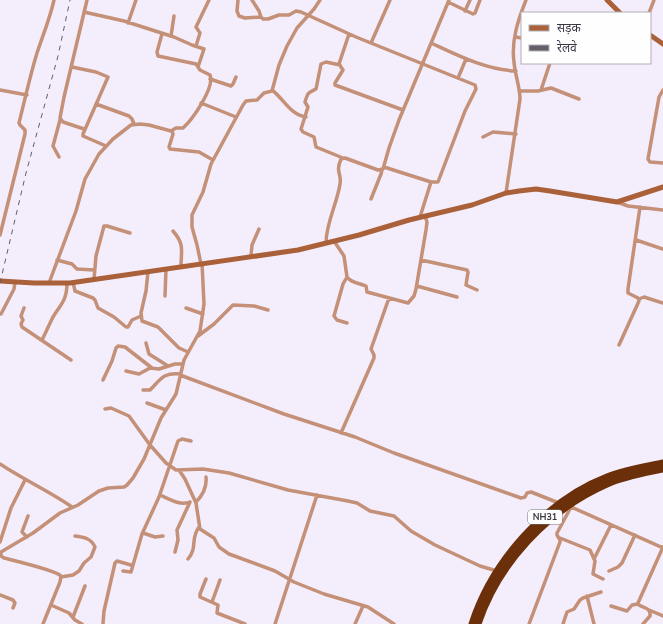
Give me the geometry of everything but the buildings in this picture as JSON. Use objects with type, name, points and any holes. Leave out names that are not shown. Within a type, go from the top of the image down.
[{"type":"highway","name":"NH31","points":[[478,624],[495,586],[516,554],[580,490],[605,478],[629,470],[663,462]]},
{"type":"highway","name":"NH31","points":[[472,624],[482,597],[497,571],[512,550],[527,533],[566,505],[608,483],[630,476],[663,469]]},
{"type":"street","points":[[0,236],[26,134],[19,122],[54,0]]},
{"type":"street","points":[[59,156],[53,146],[87,0]]},
{"type":"street","points":[[128,23],[136,0]]},
{"type":"street","points":[[196,46],[200,33],[196,26],[209,0]]},
{"type":"street","points":[[238,0],[237,11],[239,16],[245,18],[261,17],[263,19],[268,19],[279,15],[289,15],[296,11],[422,64],[474,84],[476,89],[437,183],[343,158],[315,147],[314,137],[302,130],[308,107],[306,102],[308,94],[310,91],[316,89],[322,64],[326,62],[343,67],[343,70],[335,85],[404,110]]},
{"type":"street","points":[[252,0],[261,17]]},
{"type":"street","points":[[61,577],[58,573],[4,558],[1,553],[27,537],[54,516],[82,503],[99,491],[127,485],[139,468],[166,410],[176,394],[182,364],[197,337],[201,326],[204,289],[201,264],[191,219],[203,192],[209,169],[245,103],[257,100],[264,93],[272,90],[279,65],[287,46],[297,28],[320,0]]},
{"type":"street","points":[[371,43],[390,0]]},
{"type":"street","points":[[465,10],[470,0]]},
{"type":"street","points":[[371,199],[422,64],[449,1],[474,14],[480,0]]},
{"type":"street","points":[[521,12],[526,0]]},
{"type":"street","points":[[649,12],[654,0]]},
{"type":"street","points":[[608,1],[619,12]]},
{"type":"street","points":[[84,12],[128,23],[203,47],[205,50],[198,68]]},
{"type":"street","points":[[506,193],[520,110],[520,91],[513,51],[521,13]]},
{"type":"street","points":[[171,36],[174,16]]},
{"type":"street","points":[[49,283],[76,211],[88,172],[99,154],[113,139],[134,124],[149,125],[168,131],[184,127],[191,119],[206,95],[210,74],[201,71],[196,64],[158,56],[157,52],[162,34]]},
{"type":"street","points":[[340,65],[349,34]]},
{"type":"street","points":[[651,36],[663,44]]},
{"type":"street","points":[[515,37],[521,38]]},
{"type":"street","points":[[431,43],[466,59],[505,70],[516,71]]},
{"type":"street","points":[[458,78],[466,59]]},
{"type":"street","points":[[542,90],[550,64]]},
{"type":"street","points":[[72,67],[86,69],[108,76],[108,79],[84,129],[84,136],[106,146]]},
{"type":"street","points":[[210,79],[231,86],[236,77]]},
{"type":"street","points":[[520,91],[551,88],[579,99]]},
{"type":"street","points":[[0,90],[27,95]]},
{"type":"street","points":[[272,90],[296,115],[306,117]]},
{"type":"street","points":[[663,91],[659,96],[648,160],[650,162],[663,163]]},
{"type":"street","points":[[201,103],[236,117]]},
{"type":"street","points":[[96,104],[129,116],[134,124]]},
{"type":"street","points":[[60,120],[66,124],[84,129]]},
{"type":"street","points":[[172,131],[173,136],[169,147],[170,149],[199,152],[213,160]]},
{"type":"street","points":[[483,137],[493,132],[516,134]]},
{"type":"street","points":[[326,243],[327,232],[340,184],[338,167],[341,159],[343,158]]},
{"type":"street","points":[[347,276],[352,281],[366,286],[367,292],[408,303],[414,296],[417,286],[427,225],[422,216],[431,182]]},
{"type":"street","points":[[614,202],[663,187]]},
{"type":"street","points":[[0,281],[67,283],[298,250],[359,235],[422,216],[472,205],[519,190],[536,189],[561,192],[623,205],[663,210]]},
{"type":"street","points":[[640,207],[628,291],[630,294],[639,299],[644,297],[663,303]]},
{"type":"street","points":[[94,279],[96,256],[104,226],[130,233]]},
{"type":"street","points":[[251,256],[252,245],[259,229]]},
{"type":"street","points":[[173,231],[180,238],[182,243],[181,267]]},
{"type":"street","points":[[636,240],[663,249]]},
{"type":"street","points":[[334,241],[344,256],[347,276],[343,284],[334,316],[336,320],[347,323]]},
{"type":"street","points":[[57,260],[72,264],[77,269],[94,270]]},
{"type":"street","points":[[421,260],[466,270],[468,272],[466,286],[477,290]]},
{"type":"street","points":[[165,296],[166,269]]},
{"type":"street","points":[[148,272],[141,316],[144,322],[158,327],[179,348],[188,352]]},
{"type":"street","points":[[1,314],[14,289],[15,282]]},
{"type":"street","points":[[73,282],[75,290],[93,298],[100,311],[114,317],[126,327],[128,327],[132,320],[141,316]]},
{"type":"street","points":[[42,340],[53,318],[64,301],[67,292],[67,283]]},
{"type":"street","points":[[417,286],[457,297]]},
{"type":"street","points":[[341,433],[374,358],[371,349],[389,298]]},
{"type":"street","points":[[619,345],[639,303],[639,299]]},
{"type":"street","points":[[197,337],[211,327],[233,305],[254,306],[268,310]]},
{"type":"street","points":[[24,308],[21,316],[23,320],[21,326],[71,360]]},
{"type":"street","points":[[186,308],[203,314]]},
{"type":"street","points":[[146,343],[149,354],[168,366]]},
{"type":"street","points":[[103,380],[118,346],[125,347],[152,368],[159,369],[182,364]]},
{"type":"street","points":[[126,371],[141,373],[152,368]]},
{"type":"street","points":[[143,390],[150,390],[165,375],[180,375],[284,414],[521,498],[525,497],[527,493],[531,492],[566,505],[663,548],[638,604]]},
{"type":"street","points":[[147,404],[166,410]]},
{"type":"street","points":[[105,408],[111,408],[129,416],[150,445],[170,466],[179,470],[229,472],[288,490],[357,503],[370,511],[392,515],[411,531],[435,545],[480,566],[497,571]]},
{"type":"street","points":[[123,570],[131,572],[143,533],[160,495],[179,440],[182,439],[191,441]]},
{"type":"street","points":[[0,464],[72,507]]},
{"type":"street","points":[[179,470],[196,502],[199,527],[194,536],[194,550],[188,559]]},
{"type":"street","points":[[196,502],[206,488],[206,477]]},
{"type":"street","points":[[0,542],[11,508],[25,480]]},
{"type":"street","points":[[160,495],[178,502],[190,502]]},
{"type":"street","points":[[274,624],[317,495]]},
{"type":"street","points":[[175,552],[178,540],[177,530],[193,498]]},
{"type":"street","points":[[566,505],[557,533],[558,536],[590,550],[594,559]]},
{"type":"street","points":[[27,537],[22,532],[28,516]]},
{"type":"street","points":[[603,579],[593,574],[594,559],[611,525]]},
{"type":"street","points":[[199,527],[201,530],[214,538],[229,554],[276,571],[299,584],[331,597],[373,610],[394,624]]},
{"type":"street","points":[[143,533],[155,537],[163,536]]},
{"type":"street","points":[[609,571],[618,567],[622,563],[634,535]]},
{"type":"street","points":[[61,577],[76,573],[93,554],[95,547],[90,540],[84,537],[75,536]]},
{"type":"street","points":[[529,624],[560,542],[560,538]]},
{"type":"street","points":[[104,624],[104,611],[115,563],[117,561],[133,565]]},
{"type":"street","points":[[43,624],[61,577]]},
{"type":"street","points":[[206,579],[200,596],[218,606],[217,613],[245,624]]},
{"type":"street","points":[[212,602],[220,580]]},
{"type":"street","points":[[73,617],[86,586]]},
{"type":"street","points":[[563,624],[568,612],[574,609],[580,600],[587,596],[601,592]]},
{"type":"street","points":[[0,595],[15,602],[13,608]]},
{"type":"street","points":[[587,596],[594,624]]},
{"type":"street","points":[[611,606],[627,611],[632,605],[638,604],[663,616]]},
{"type":"street","points":[[51,605],[69,613],[75,620],[82,624]]},
{"type":"street","points":[[355,624],[362,606]]},
{"type":"street","points":[[643,624],[650,616],[648,609]]},
{"type":"railway","points":[[0,283],[26,173],[58,56],[70,0]]}]
